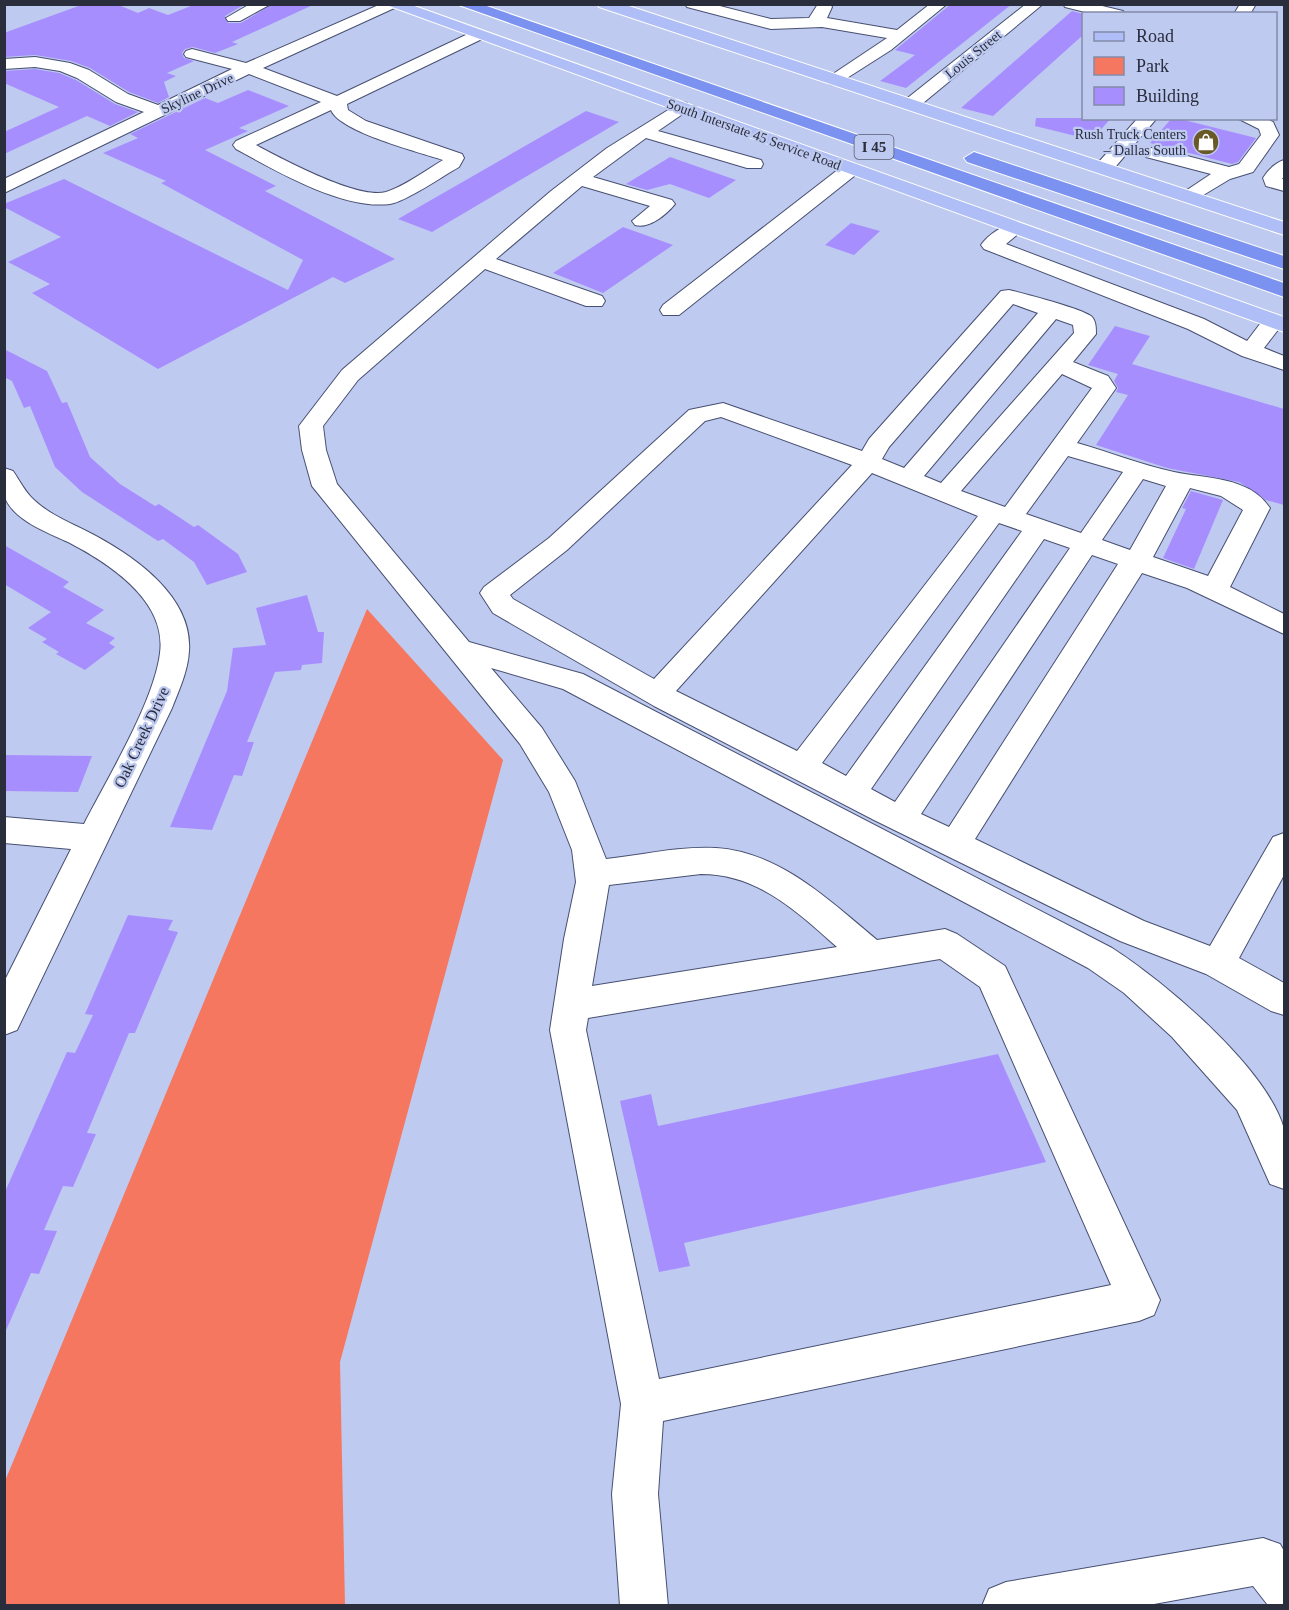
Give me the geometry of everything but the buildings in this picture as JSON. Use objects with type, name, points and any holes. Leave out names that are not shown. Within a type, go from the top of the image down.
[{"type":"highway","name":"I 45","points":[[464,4],[1284,290]]},
{"type":"highway","points":[[959,153],[1284,263]]},
{"type":"main road","points":[[606,4],[1284,229]]},
{"type":"main road","name":"South Interstate 45 Service Road","points":[[393,5],[1279,323]]},
{"type":"street","points":[[234,18],[264,4]]},
{"type":"street","points":[[692,4],[771,24],[822,22],[899,35]]},
{"type":"street","points":[[822,22],[817,18],[827,4]]},
{"type":"street","points":[[836,80],[940,4]]},
{"type":"street","name":"Louis Street","points":[[911,104],[1036,4]]},
{"type":"street","points":[[1070,4],[1108,12]]},
{"type":"street","name":"Skyline Drive","points":[[4,187],[248,68],[393,5]]},
{"type":"street","points":[[338,102],[340,112],[360,125],[454,158],[452,163],[389,198],[379,198],[332,187],[242,145],[321,106],[338,102],[476,36]]},
{"type":"street","points":[[192,54],[248,68],[338,102]]},
{"type":"street","points":[[4,64],[35,62],[64,67],[83,74],[122,98],[158,111]]},
{"type":"street","points":[[644,1605],[635,1494],[643,1404],[568,1030],[593,882],[588,850],[564,789],[531,735],[325,486],[314,450],[311,426],[350,375],[482,261],[579,179],[681,107]]},
{"type":"street","points":[[1104,168],[1146,120]]},
{"type":"street","points":[[1188,196],[1215,178],[1246,168],[1270,135],[1267,126],[1251,120]]},
{"type":"street","points":[[643,132],[754,164]]},
{"type":"street","points":[[1153,153],[1230,173]]},
{"type":"street","points":[[1284,166],[1272,178],[1273,182],[1284,185]]},
{"type":"street","points":[[671,309],[851,169]]},
{"type":"street","points":[[579,179],[664,204],[642,221]]},
{"type":"street","points":[[1015,228],[991,245],[1196,324],[1250,351],[1284,363]]},
{"type":"street","points":[[482,261],[594,301]]},
{"type":"street","points":[[657,694],[868,462],[878,444],[1009,296],[1084,321],[1085,334],[945,494]]},
{"type":"street","points":[[908,478],[1053,309]]},
{"type":"street","points":[[1250,351],[1279,323]]},
{"type":"street","points":[[802,767],[1001,515],[1062,446],[1104,388],[1101,381],[1058,364]]},
{"type":"street","points":[[1284,625],[1197,582],[1001,515],[868,462],[723,410],[697,416],[558,544],[494,592],[503,606],[657,694],[1132,932],[1218,964],[1284,1000]]},
{"type":"street","points":[[1062,446],[1174,480],[1192,480],[1202,483],[1247,499],[1257,508],[1214,591]]},
{"type":"street","points":[[901,818],[1138,468]]},
{"type":"street","points":[[955,844],[1127,571],[1137,562],[1179,486],[1174,480]]},
{"type":"street","name":"Oak Creek Drive","points":[[4,1019],[157,708],[171,673],[175,643],[167,614],[146,585],[122,563],[37,516],[9,495]]},
{"type":"street","points":[[851,793],[1038,528]]},
{"type":"street","points":[[460,649],[573,681],[1100,958],[1136,982],[1185,1026],[1250,1098],[1284,1171]]},
{"type":"street","points":[[4,830],[93,838]]},
{"type":"street","points":[[1218,964],[1284,846]]},
{"type":"street","points":[[592,874],[718,860],[758,871],[786,886],[871,956]]},
{"type":"street","points":[[572,1005],[945,944],[993,977],[1139,1300],[643,1404]]},
{"type":"street","points":[[1006,1605],[1263,1562],[1284,1587]]},
{"type":"green space","points":[[367,609],[503,760],[340,1362],[345,1605],[5,1605],[5,1481]]},
{"type":"place","name":"Rush Truck Centers – Dallas South","points":[[1206,142]]}]
